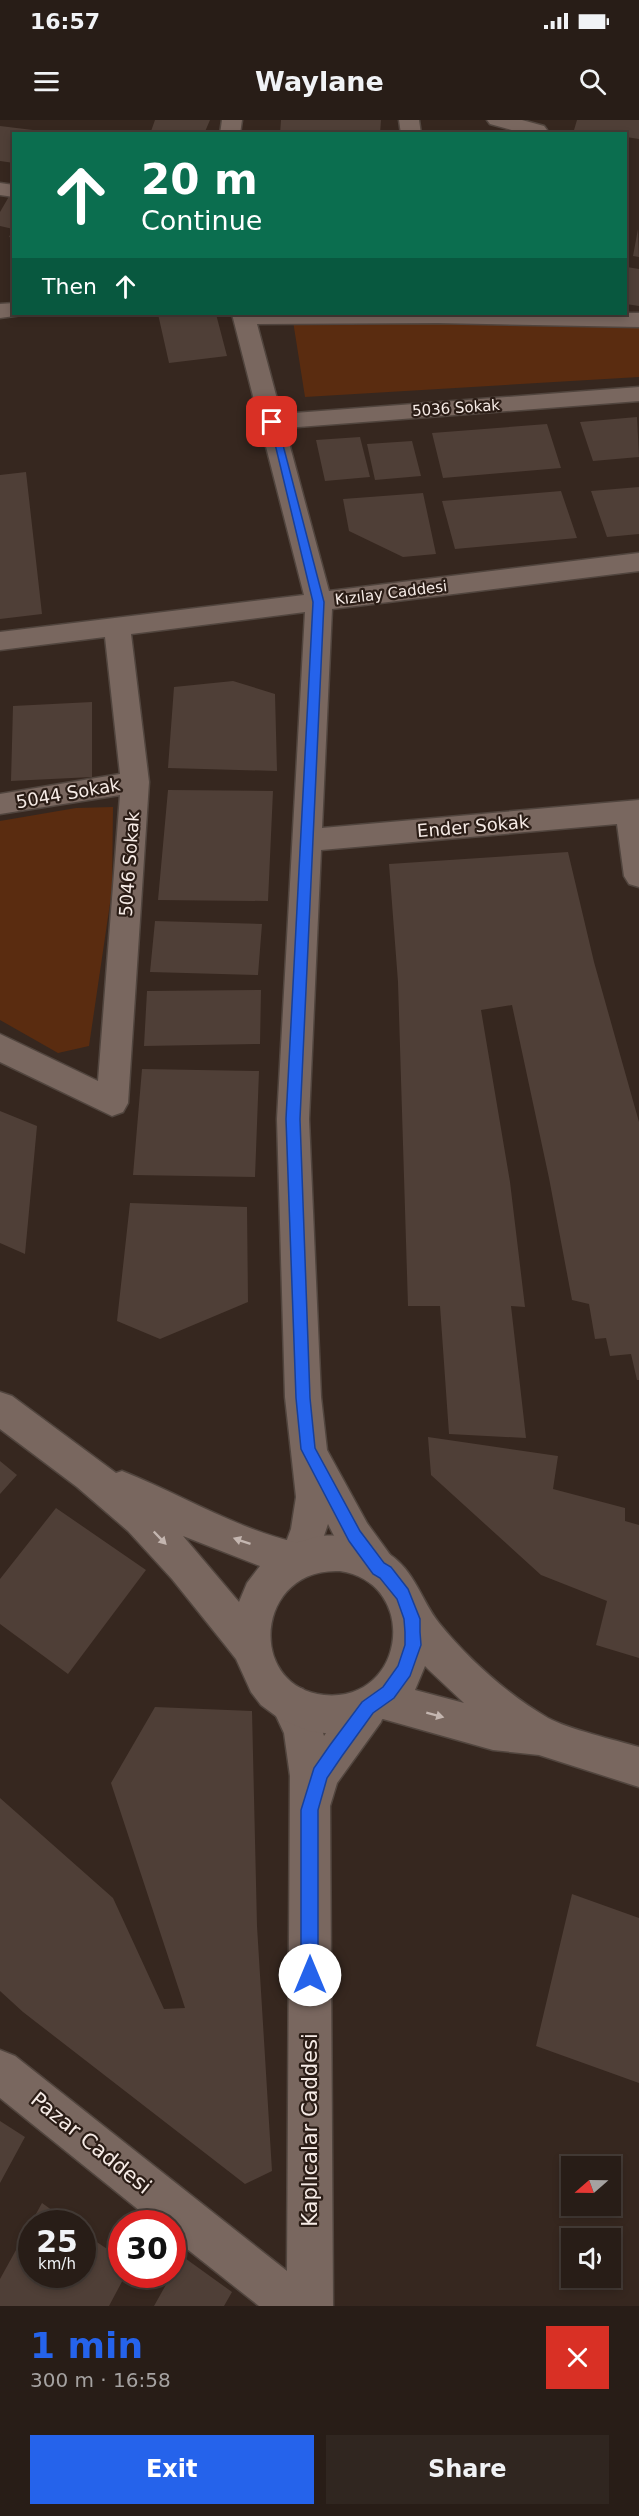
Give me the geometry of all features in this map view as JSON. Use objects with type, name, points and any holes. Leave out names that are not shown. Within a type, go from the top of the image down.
[{"type":"street","points":[[497,120],[537,128]]},
{"type":"street","points":[[298,1561],[309,1530],[314,1497],[303,1398],[293,1119],[319,602],[243,315],[438,315],[639,320]]},
{"type":"street","name":"5036 Sokak","points":[[272,422],[639,394]]},
{"type":"street","name":"Kızılay Caddesi","points":[[0,641],[639,562]]},
{"type":"street","name":"5046 Sokak","points":[[0,1047],[112,1103],[135,782],[117,627]]},
{"type":"street","name":"5044 Sokak","points":[[0,804],[135,782]]},
{"type":"street","points":[[634,811],[639,876]]},
{"type":"street","name":"Ender Sokak","points":[[307,840],[634,811]]},
{"type":"street","points":[[0,1408],[85,1471],[140,1518],[190,1570],[252,1649]]},
{"type":"street","points":[[308,1449],[354,1536],[378,1569]]},
{"type":"street","points":[[85,1471],[212,1531],[298,1561]]},
{"type":"street","points":[[412,1619],[413,1645],[405,1670],[389,1693],[373,1703],[341,1715],[314,1713],[289,1703],[268,1685],[254,1661],[250,1635],[254,1608],[267,1584],[286,1566],[310,1555],[337,1552],[362,1559],[385,1573],[402,1594],[412,1619],[443,1658],[478,1690],[539,1735]]},
{"type":"street","name":"Kaplıcalar Caddesi","points":[[289,1703],[303,1728],[310,1776],[310,2306]]},
{"type":"street","points":[[373,1703],[493,1731],[539,1735],[639,1767]]},
{"type":"street","points":[[309,1810],[320,1774],[373,1703]]},
{"type":"street","name":"Pazar Caddesi","points":[[0,2071],[295,2306]]},
{"type":"shaded area","points":[[293,321],[639,326],[639,377],[305,397]]},
{"type":"shaded area","points":[[113,807],[112,890],[89,1046],[58,1053],[0,1020],[0,821],[76,808]]},
{"type":"building","points":[[155,120],[210,120],[205,132],[151,132]]},
{"type":"building","points":[[281,120],[381,120],[380,132],[280,132]]},
{"type":"building","points":[[577,120],[639,120],[639,139],[627,137],[627,132],[574,130]]},
{"type":"building","points":[[0,126],[33,130],[32,132],[12,132],[12,163],[0,161]]},
{"type":"building","points":[[12,193],[12,229],[0,226],[0,212]]},
{"type":"building","points":[[638,229],[639,257],[633,256]]},
{"type":"building","points":[[627,267],[639,269],[639,306],[627,304]]},
{"type":"building","points":[[158,315],[216,315],[227,356],[169,363]]},
{"type":"building","points":[[637,417],[639,457],[593,461],[580,422]]},
{"type":"building","points":[[547,424],[561,468],[443,478],[432,433]]},
{"type":"building","points":[[360,437],[370,477],[325,481],[316,440]]},
{"type":"building","points":[[412,441],[421,476],[375,480],[367,444]]},
{"type":"building","points":[[26,472],[42,614],[0,619],[0,475]]},
{"type":"building","points":[[639,487],[639,534],[607,537],[591,491]]},
{"type":"building","points":[[561,491],[577,538],[455,549],[442,501]]},
{"type":"building","points":[[423,493],[436,554],[403,557],[349,531],[343,499]]},
{"type":"building","points":[[233,681],[275,694],[277,771],[168,768],[174,687]]},
{"type":"building","points":[[92,702],[92,777],[11,781],[13,706]]},
{"type":"building","points":[[168,790],[273,791],[268,901],[158,900]]},
{"type":"building","points":[[568,852],[594,962],[639,1122],[639,1380],[637,1380],[631,1354],[610,1356],[606,1338],[595,1339],[589,1304],[572,1300],[512,1005],[481,1010],[510,1182],[525,1307],[511,1306],[526,1438],[449,1434],[440,1306],[408,1306],[398,982],[389,864]]},
{"type":"building","points":[[155,921],[262,924],[258,975],[150,972]]},
{"type":"building","points":[[261,990],[260,1044],[144,1046],[147,991]]},
{"type":"building","points":[[142,1069],[259,1071],[255,1177],[133,1175]]},
{"type":"building","points":[[0,1111],[37,1126],[25,1254],[0,1243]]},
{"type":"building","points":[[130,1203],[247,1207],[248,1302],[160,1339],[117,1321]]},
{"type":"building","points":[[428,1437],[558,1456],[553,1489],[625,1508],[625,1521],[639,1525],[639,1658],[596,1645],[607,1601],[541,1575],[431,1475]]},
{"type":"building","points":[[0,1461],[17,1475],[0,1494]]},
{"type":"building","points":[[56,1508],[146,1570],[68,1674],[0,1624],[0,1579]]},
{"type":"building","points":[[155,1707],[252,1711],[257,1926],[272,2171],[245,2184],[23,2012],[0,1991],[0,1798],[113,1898],[164,2009],[185,2008],[111,1783]]},
{"type":"building","points":[[572,1894],[639,1918],[639,2083],[536,2046]]},
{"type":"building","points":[[0,2121],[25,2137],[0,2183]]},
{"type":"building","points":[[42,2203],[52,2210],[38,2210]]},
{"type":"building","points":[[96,2241],[108,2250],[108,2288],[119,2288],[109,2306],[0,2306],[0,2279],[18,2246],[18,2288],[96,2288]]},
{"type":"building","points":[[186,2259],[232,2292],[224,2306],[154,2306],[164,2288],[186,2288]]},
{"type":"route","points":[[272,422],[319,602],[293,1119],[303,1398],[308,1449],[354,1536],[378,1569],[385,1573],[402,1594],[412,1619],[413,1645],[405,1670],[389,1693],[367,1708],[320,1774],[309,1810],[310,1975]]}]
